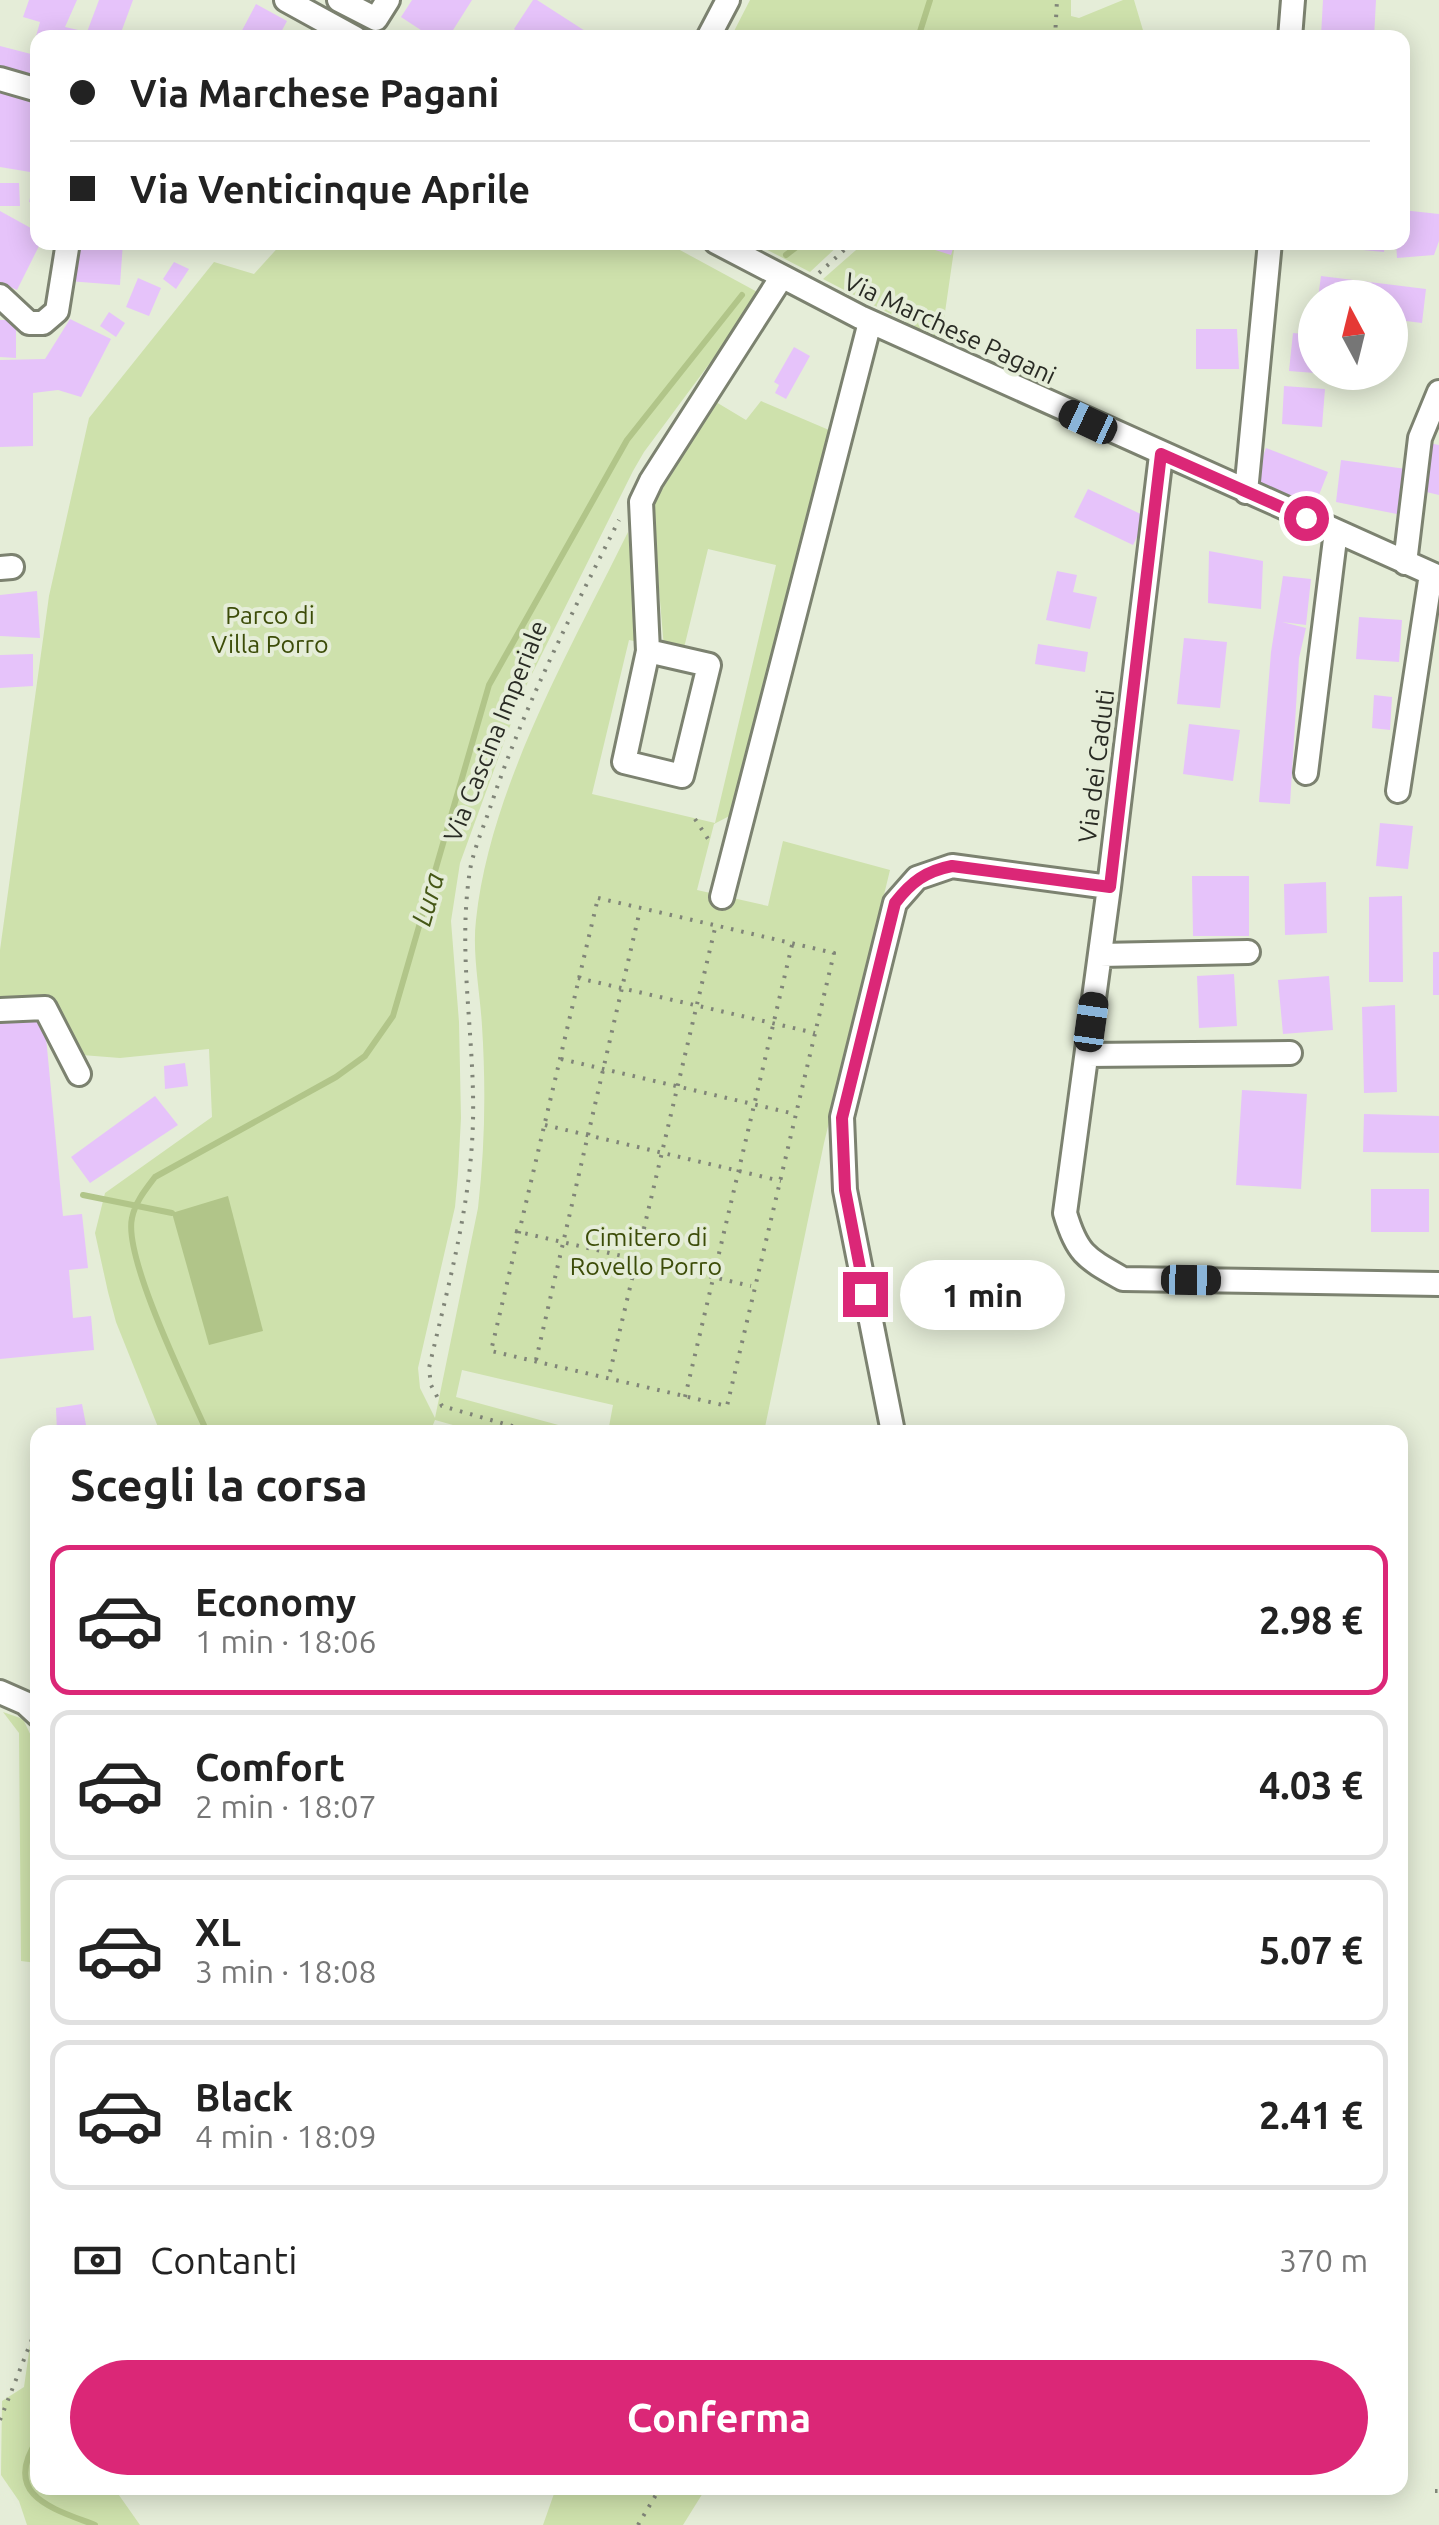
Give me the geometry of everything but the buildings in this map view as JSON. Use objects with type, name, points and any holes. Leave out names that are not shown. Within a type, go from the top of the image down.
[{"type":"street","points":[[286,0],[340,30]]},
{"type":"street","points":[[339,0],[376,19],[388,0]]},
{"type":"street","points":[[712,30],[728,0]]},
{"type":"street","points":[[1291,30],[1294,0]]},
{"type":"street","points":[[0,79],[30,88]]},
{"type":"street","points":[[0,296],[28,323],[42,323],[57,311],[67,250]]},
{"type":"street","name":"Via Marchese Pagani","points":[[730,250],[870,322],[1435,576]]},
{"type":"street","points":[[1246,492],[1269,250]]},
{"type":"street","points":[[648,651],[709,664],[682,776],[624,762],[648,651],[632,507],[781,278]]},
{"type":"street","points":[[718,914],[870,322]]},
{"type":"street","points":[[1406,563],[1420,438],[1439,392]]},
{"type":"street","name":"Via dei Caduti","points":[[1161,454],[1110,887],[1065,1213],[1074,1243],[1093,1262],[1123,1279],[1439,1284]]},
{"type":"street","points":[[1306,774],[1336,532]]},
{"type":"street","points":[[1398,791],[1435,576]]},
{"type":"street","points":[[892,1425],[834,1146],[895,903],[918,878],[934,869],[952,866],[1110,887]]},
{"type":"street","points":[[1100,955],[1248,952]]},
{"type":"street","points":[[0,1010],[45,1008],[79,1074]]},
{"type":"street","points":[[1087,1055],[1290,1053]]},
{"type":"street","points":[[0,1692],[30,1708]]},
{"type":"path","points":[[1055,30],[1057,0]]},
{"type":"path","name":"Via Cascina Imperiale","points":[[508,1425],[442,1406],[431,1385],[429,1368],[471,1174],[471,1024],[464,924],[471,865],[499,781],[539,684],[632,507]]},
{"type":"path","points":[[696,819],[702,834],[731,861]]},
{"type":"path","points":[[598,898],[718,914],[834,953],[728,1406],[491,1351],[578,978],[598,898]]},
{"type":"path","points":[[536,1360],[640,910]]},
{"type":"path","points":[[610,1372],[718,914]]},
{"type":"path","points":[[685,1396],[792,945]]},
{"type":"path","points":[[578,978],[814,1033]]},
{"type":"path","points":[[559,1059],[794,1114]]},
{"type":"path","points":[[545,1126],[781,1180]]},
{"type":"path","points":[[517,1232],[752,1286]]},
{"type":"path","points":[[0,2420],[30,2344]]},
{"type":"path","points":[[638,2525],[656,2495]]},
{"type":"green space","points":[[750,0],[1071,0],[1071,16],[1079,18],[1123,0],[1134,0],[1143,30],[735,30]]},
{"type":"green space","points":[[276,250],[680,250],[761,294],[633,471],[521,696],[460,863],[451,921],[459,1022],[458,1174],[455,1207],[418,1368],[420,1388],[435,1418],[480,1185],[484,1072],[476,920],[484,870],[515,770],[558,672],[628,532],[639,642],[629,640],[592,794],[715,823],[776,565],[708,549],[683,652],[664,648],[652,506],[716,402],[746,420],[761,401],[829,430],[741,810],[714,824],[697,890],[768,906],[783,841],[890,870],[824,1143],[765,1425],[609,1425],[613,1405],[462,1370],[456,1397],[558,1425],[453,1425],[435,1420],[433,1425],[157,1425],[116,1322],[95,1233],[105,1193],[212,1117],[209,1049],[120,1058],[69,1054],[54,998],[0,996],[0,950],[49,596],[89,418],[214,262],[254,274]]},
{"type":"green space","points":[[768,250],[834,250],[810,272]]},
{"type":"green space","points":[[856,250],[954,250],[941,340],[823,279]]},
{"type":"green space","points":[[3,1712],[23,1719],[30,1734],[30,1962],[21,1961],[19,1733]]},
{"type":"green space","points":[[30,2345],[30,2495],[119,2495],[140,2525],[27,2525],[19,2501],[1,2475],[2,2401],[24,2387]]},
{"type":"green space","points":[[554,2495],[702,2495],[683,2525],[543,2525]]},
{"type":"shaded area","points":[[228,1196],[263,1331],[209,1345],[172,1213]]},
{"type":"waterway","name":"Lura","points":[[921,30],[930,0]]},
{"type":"waterway","name":"Lura","points":[[786,255],[793,250]]},
{"type":"waterway","name":"Lura","points":[[204,1425],[159,1325],[137,1263],[132,1218],[141,1196],[155,1177],[336,1077],[365,1056],[393,1016],[489,685],[627,440],[742,295]]},
{"type":"waterway","points":[[83,1195],[172,1213]]},
{"type":"waterway","name":"Lura","points":[[30,2454],[25,2474],[30,2488]]},
{"type":"waterway","name":"Lura","points":[[35,2495],[49,2506],[95,2525]]},
{"type":"route","points":[[865,1294],[845,1190],[842,1118],[895,903],[918,878],[934,869],[952,866],[1110,887],[1161,454],[1306,518]]},
{"type":"park label","name":"Parco di Villa Porro","points":[[270,630]]},
{"type":"park label","name":"Cimitero di Rovello Porro","points":[[646,1252]]}]
